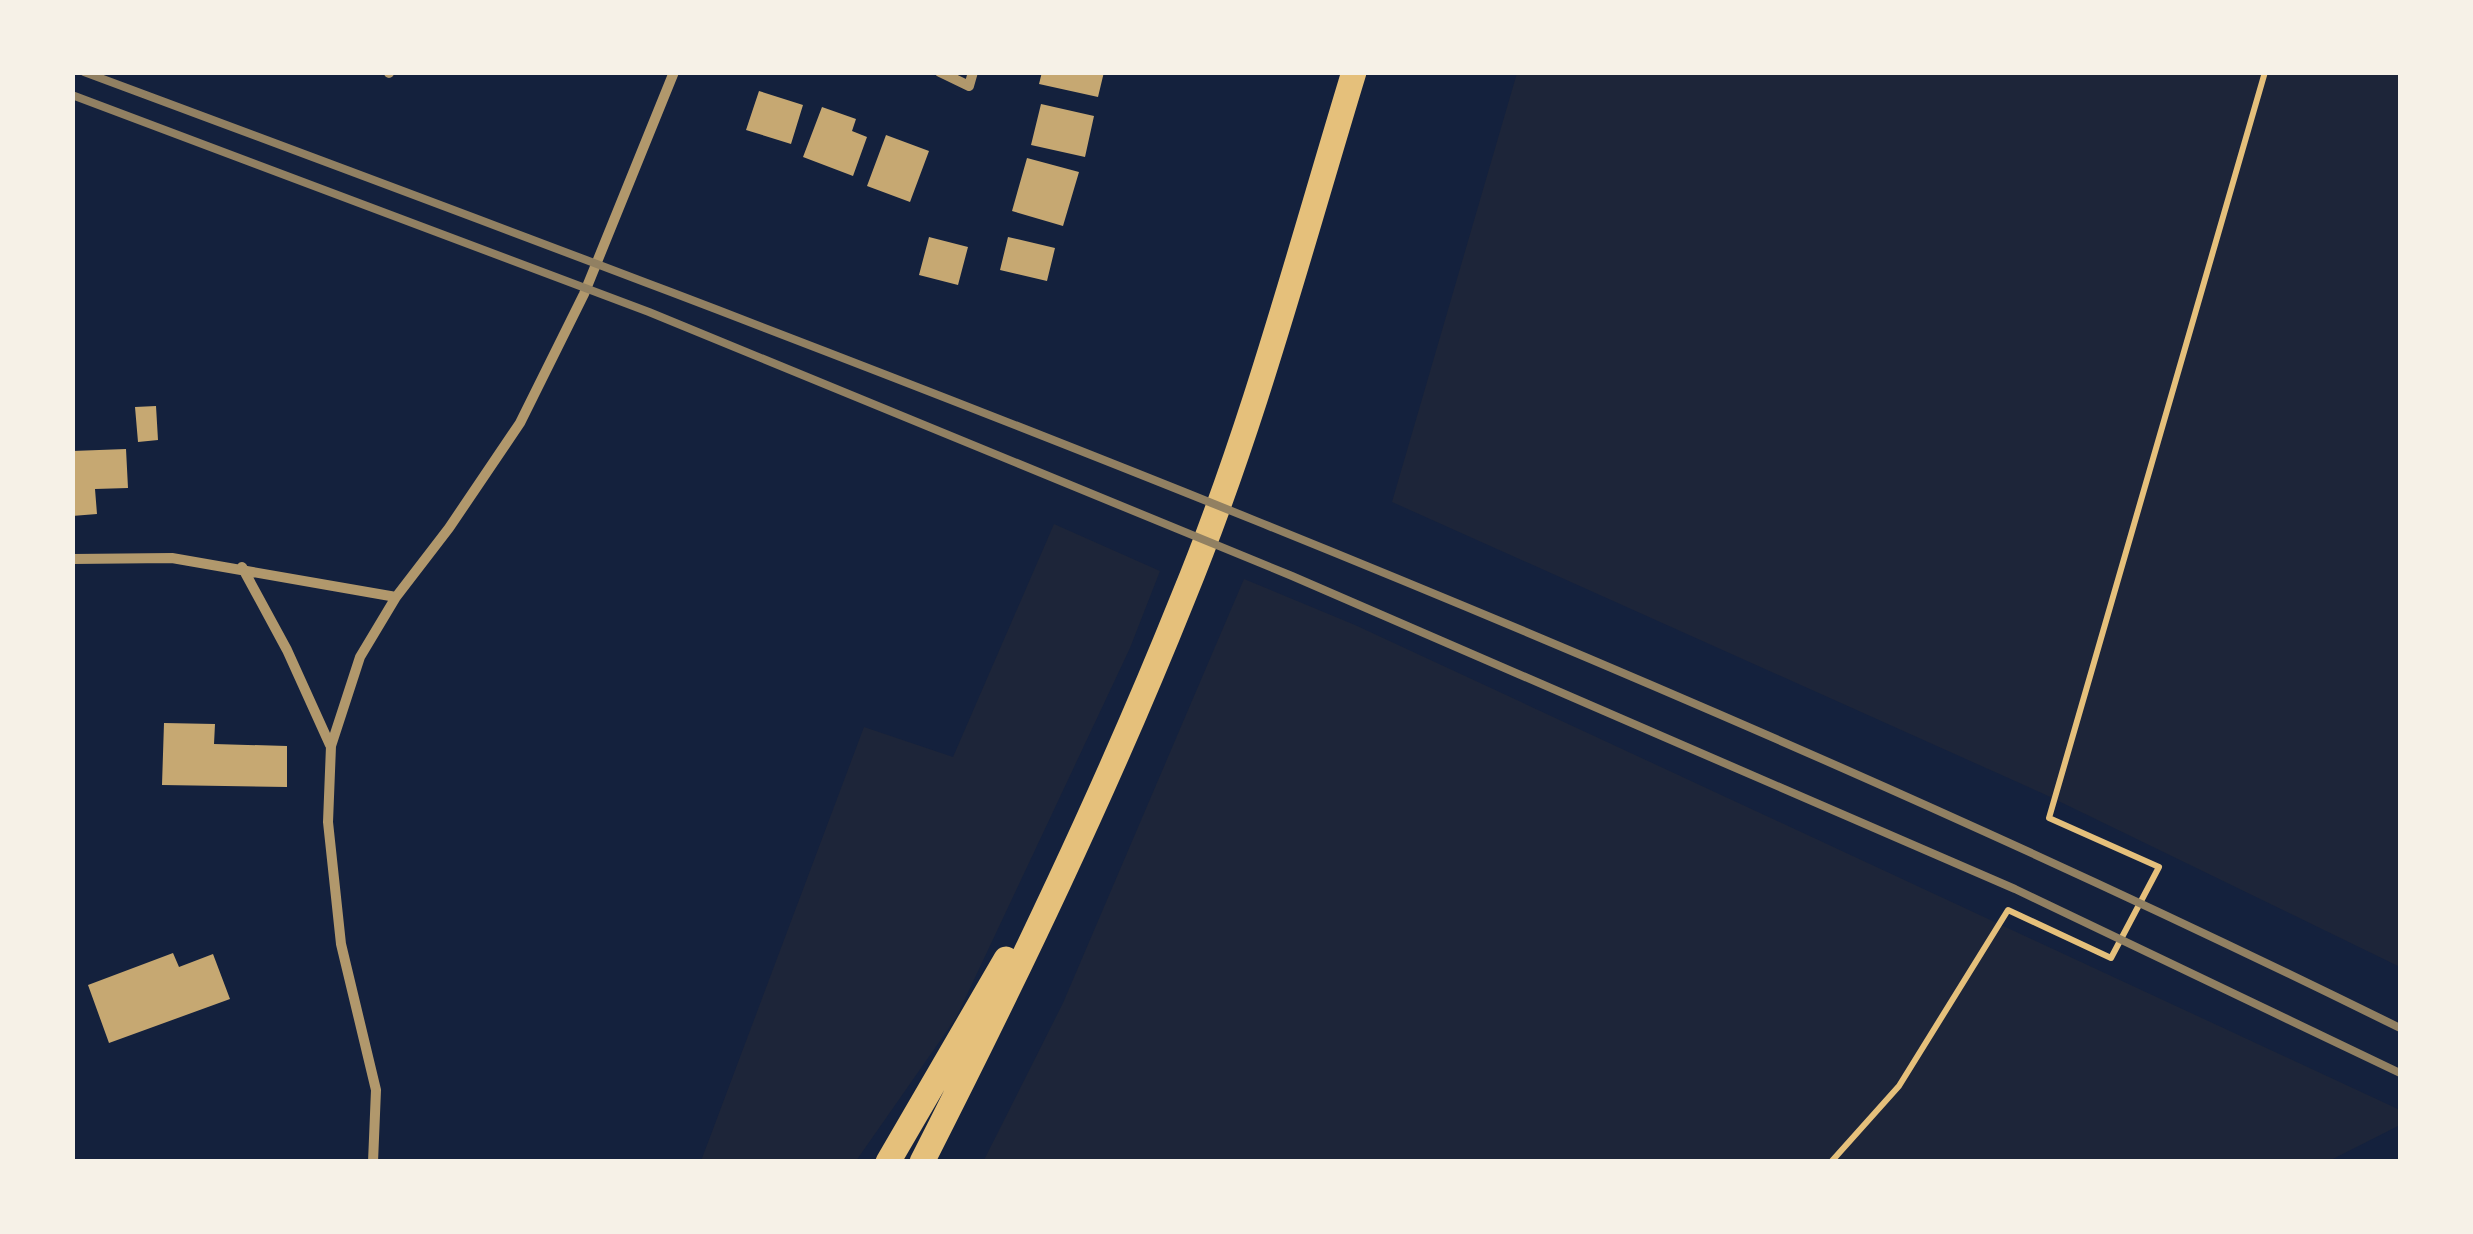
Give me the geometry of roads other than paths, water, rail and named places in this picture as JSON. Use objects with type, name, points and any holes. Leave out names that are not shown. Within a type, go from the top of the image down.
[{"type":"main road","points":[[922,1162],[1002,1003],[1184,598],[1245,432],[1354,72]]},
{"type":"main road","points":[[888,1162],[1088,816]]},
{"type":"street","points":[[373,1162],[376,1090],[341,944],[328,822],[331,746],[360,657],[396,597],[520,423],[584,294],[674,72]]},
{"type":"street","points":[[940,72],[969,86],[972,72]]},
{"type":"street","points":[[72,559],[172,558],[242,567],[396,597]]},
{"type":"street","points":[[242,567],[287,650],[331,746]]},
{"type":"railway","points":[[84,72],[671,292],[1255,520],[1832,763],[2118,893],[2400,1028]]},
{"type":"railway","points":[[72,95],[649,312],[1292,576],[2015,889],[2400,1073]]}]
